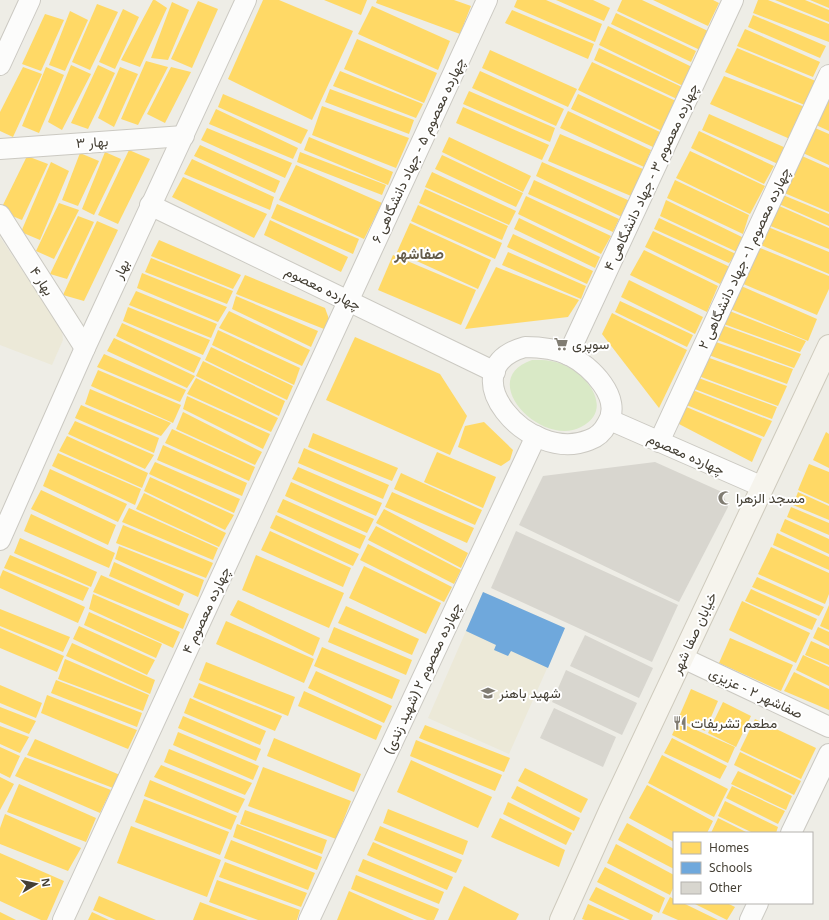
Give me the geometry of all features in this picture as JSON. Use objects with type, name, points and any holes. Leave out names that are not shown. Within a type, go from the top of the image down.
[{"type":"main road","name":"خیابان صفا شهر","points":[[561,920],[829,346]]},
{"type":"street","points":[[0,65],[30,0]]},
{"type":"street","name":"بهار","points":[[0,540],[84,348],[246,0]]},
{"type":"street","name":"چهارده معصوم ۵ - جهاد دانشگاهی ۶","points":[[348,301],[487,0]]},
{"type":"street","name":"چهارده معصوم ۳ - جهاد دانشگاهی ۴","points":[[568,355],[734,0]]},
{"type":"street","name":"چهارده معصوم ۱ - جهاد دانشگاهی ۲","points":[[659,442],[829,75]]},
{"type":"street","name":"بهار ۳","points":[[0,149],[184,136]]},
{"type":"street","name":"چهارده معصوم","points":[[150,205],[495,372]]},
{"type":"street","name":"بهار ۴","points":[[0,215],[84,348]]},
{"type":"street","name":"چهارده معصوم ۴","points":[[64,920],[348,301]]},
{"type":"street","points":[[525,347],[543,347],[568,355],[591,371],[602,382],[611,401],[610,420],[600,434],[578,444],[553,442],[536,436],[513,420],[500,406],[494,388],[495,372],[498,364],[508,353],[525,347]]},
{"type":"street","name":"چهارده معصوم","points":[[610,420],[763,487]]},
{"type":"street","name":"چهارده معصوم ۲ (شهید زندی)","points":[[309,920],[536,436]]},
{"type":"street","name":"صفاشهر ۲ - عزیزی","points":[[683,658],[829,727]]},
{"type":"street","points":[[791,832],[829,754]]},
{"type":"street","points":[[750,920],[758,904]]},
{"type":"shaded area","points":[[0,237],[62,330],[63,340],[52,365],[0,345]]},
{"type":"shaded area","name":"شهید باهنر","points":[[483,592],[565,628],[509,754],[428,718]]},
{"type":"green space","points":[[532,360],[546,360],[559,363],[576,372],[584,379],[595,395],[597,404],[596,412],[591,420],[581,427],[565,431],[548,428],[533,420],[520,408],[512,395],[510,381],[516,369]]},
{"type":"building: Homes","points":[[153,0],[167,8],[140,67],[121,60]]},
{"type":"building: Homes","points":[[263,0],[279,0],[353,31],[312,120],[228,79]]},
{"type":"building: Homes","points":[[324,0],[367,0],[361,15]]},
{"type":"building: Homes","points":[[377,0],[454,0],[471,6],[460,34],[376,3]]},
{"type":"building: Homes","points":[[517,0],[546,0],[602,24],[595,42],[514,7]]},
{"type":"building: Homes","points":[[556,0],[593,0],[610,8],[604,21]]},
{"type":"building: Homes","points":[[622,0],[642,0],[708,31],[700,50],[617,11]]},
{"type":"building: Homes","points":[[653,0],[713,0],[719,3],[708,26]]},
{"type":"building: Homes","points":[[758,0],[768,0],[829,24],[829,42],[753,13]]},
{"type":"building: Homes","points":[[775,0],[805,0],[829,10],[829,22]]},
{"type":"building: Homes","points":[[810,0],[829,0],[829,8]]},
{"type":"building: Homes","points":[[198,1],[218,9],[192,68],[171,59]]},
{"type":"building: Homes","points":[[172,2],[189,10],[168,60],[151,58]]},
{"type":"building: Homes","points":[[97,4],[118,12],[90,70],[72,62]]},
{"type":"building: Homes","points":[[372,6],[450,41],[438,70],[358,34]]},
{"type":"building: Homes","points":[[123,9],[139,17],[115,69],[99,62]]},
{"type":"building: Homes","points":[[512,10],[594,44],[588,59],[505,23]]},
{"type":"building: Homes","points":[[70,11],[88,20],[65,71],[49,65]]},
{"type":"building: Homes","points":[[616,13],[696,51],[691,62],[611,24]]},
{"type":"building: Homes","points":[[45,14],[64,20],[41,71],[22,64]]},
{"type":"building: Homes","points":[[753,15],[826,46],[820,58],[748,27]]},
{"type":"building: Homes","points":[[608,26],[692,67],[683,86],[599,45]]},
{"type":"building: Homes","points":[[745,29],[820,62],[813,77],[737,46]]},
{"type":"building: Homes","points":[[357,39],[437,73],[424,103],[344,69]]},
{"type":"building: Homes","points":[[599,48],[682,87],[677,99],[594,60]]},
{"type":"building: Homes","points":[[737,48],[818,82],[807,106],[725,72]]},
{"type":"building: Homes","points":[[490,50],[577,89],[568,107],[482,68]]},
{"type":"building: Homes","points":[[146,61],[168,67],[138,125],[121,119]]},
{"type":"building: Homes","points":[[592,62],[676,101],[662,131],[578,90]]},
{"type":"building: Homes","points":[[71,65],[91,74],[62,130],[48,122]]},
{"type":"building: Homes","points":[[98,65],[115,73],[88,129],[71,123]]},
{"type":"building: Homes","points":[[23,67],[42,74],[13,137],[0,131],[0,112]]},
{"type":"building: Homes","points":[[46,67],[64,75],[39,133],[22,126]]},
{"type":"building: Homes","points":[[120,67],[138,74],[114,127],[98,118]]},
{"type":"building: Homes","points":[[171,67],[191,72],[165,123],[147,114]]},
{"type":"building: Homes","points":[[340,71],[423,104],[416,118],[333,86]]},
{"type":"building: Homes","points":[[480,71],[564,109],[556,126],[472,88]]},
{"type":"building: Homes","points":[[724,76],[805,107],[790,139],[710,104]]},
{"type":"building: Homes","points":[[330,89],[414,120],[409,134],[325,102]]},
{"type":"building: Homes","points":[[469,91],[555,128],[550,142],[463,104]]},
{"type":"building: Homes","points":[[223,94],[308,130],[301,144],[218,107]]},
{"type":"building: Homes","points":[[578,94],[660,132],[653,147],[571,109]]},
{"type":"building: Homes","points":[[829,97],[829,131],[816,125]]},
{"type":"building: Homes","points":[[322,106],[409,138],[396,168],[312,135]]},
{"type":"building: Homes","points":[[463,107],[549,145],[542,160],[456,123]]},
{"type":"building: Homes","points":[[216,109],[298,148],[293,159],[209,124]]},
{"type":"building: Homes","points":[[568,111],[651,150],[644,167],[560,128]]},
{"type":"building: Homes","points":[[709,114],[786,148],[778,164],[702,130]]},
{"type":"building: Homes","points":[[207,128],[292,163],[285,178],[201,140]]},
{"type":"building: Homes","points":[[815,128],[829,134],[829,165],[803,153]]},
{"type":"building: Homes","points":[[699,131],[774,166],[764,184],[691,148]]},
{"type":"building: Homes","points":[[560,134],[643,169],[631,196],[548,161]]},
{"type":"building: Homes","points":[[309,137],[393,172],[388,185],[304,150]]},
{"type":"building: Homes","points":[[449,137],[531,176],[523,192],[442,152]]},
{"type":"building: Homes","points":[[200,145],[280,181],[275,193],[194,156]]},
{"type":"building: Homes","points":[[129,150],[150,159],[118,224],[98,215]]},
{"type":"building: Homes","points":[[690,151],[765,186],[750,214],[676,178]]},
{"type":"building: Homes","points":[[105,152],[121,159],[94,215],[82,209]]},
{"type":"building: Homes","points":[[300,152],[386,185],[382,195],[297,162]]},
{"type":"building: Homes","points":[[80,153],[99,161],[78,206],[62,200]]},
{"type":"building: Homes","points":[[442,155],[523,193],[516,207],[435,169]]},
{"type":"building: Homes","points":[[27,156],[48,164],[22,220],[0,211]]},
{"type":"building: Homes","points":[[802,156],[829,168],[829,212],[782,192]]},
{"type":"building: Homes","points":[[192,159],[274,197],[270,210],[184,174]]},
{"type":"building: Homes","points":[[51,162],[69,171],[40,240],[21,232]]},
{"type":"building: Homes","points":[[542,162],[630,201],[622,217],[536,176]]},
{"type":"building: Homes","points":[[296,165],[382,203],[364,239],[279,200]]},
{"type":"building: Homes","points":[[432,172],[516,211],[509,225],[425,187]]},
{"type":"building: Homes","points":[[183,177],[267,214],[254,238],[172,197]]},
{"type":"building: Homes","points":[[534,180],[619,219],[613,232],[528,194]]},
{"type":"building: Homes","points":[[675,180],[749,215],[743,234],[667,198]]},
{"type":"building: Homes","points":[[425,189],[508,226],[502,240],[419,203]]},
{"type":"building: Homes","points":[[783,195],[829,214],[829,226],[779,204]]},
{"type":"building: Homes","points":[[526,196],[611,236],[601,254],[518,214]]},
{"type":"building: Homes","points":[[666,200],[744,238],[737,252],[660,216]]},
{"type":"building: Homes","points":[[59,203],[79,210],[54,259],[36,251]]},
{"type":"building: Homes","points":[[277,204],[359,239],[353,254],[271,218]]},
{"type":"building: Homes","points":[[418,205],[502,243],[495,259],[411,221]]},
{"type":"building: Homes","points":[[777,205],[829,228],[829,249],[768,225]]},
{"type":"building: Homes","points":[[78,216],[94,222],[67,279],[50,274]]},
{"type":"building: Homes","points":[[519,218],[600,257],[595,268],[514,229]]},
{"type":"building: Homes","points":[[659,218],[736,254],[729,263],[654,229]]},
{"type":"building: Homes","points":[[270,220],[348,257],[341,272],[264,235]]},
{"type":"building: Homes","points":[[97,221],[118,230],[84,301],[63,295]]},
{"type":"building: Homes","points":[[410,223],[491,260],[478,289],[397,252]]},
{"type":"building: Homes","points":[[768,227],[829,252],[829,274],[761,245]]},
{"type":"building: Homes","points":[[653,231],[730,267],[720,284],[645,247]]},
{"type":"building: Homes","points":[[513,234],[593,271],[587,284],[507,247]]},
{"type":"building: Homes","points":[[159,240],[241,275],[233,289],[151,256]]},
{"type":"building: Homes","points":[[760,248],[829,276],[829,289],[817,315],[741,283]]},
{"type":"building: Homes","points":[[644,250],[718,286],[707,312],[630,275]]},
{"type":"building: Homes","points":[[508,252],[586,286],[581,299],[502,265]]},
{"type":"building: Homes","points":[[393,255],[476,290],[461,325],[378,290]]},
{"type":"building: Homes","points":[[151,258],[233,291],[227,304],[145,272]]},
{"type":"building: Homes","points":[[496,267],[579,300],[568,317],[465,329]]},
{"type":"building: Homes","points":[[142,273],[227,307],[218,322],[137,288]]},
{"type":"building: Homes","points":[[245,275],[325,308],[329,319],[324,329],[236,294]]},
{"type":"building: Homes","points":[[629,280],[703,317],[695,334],[621,297]]},
{"type":"building: Homes","points":[[739,285],[817,319],[808,341],[728,308]]},
{"type":"building: Homes","points":[[136,291],[217,324],[211,338],[129,305]]},
{"type":"building: Homes","points":[[236,296],[318,331],[311,347],[232,309]]},
{"type":"building: Homes","points":[[620,301],[693,335],[687,347],[615,312]]},
{"type":"building: Homes","points":[[128,307],[210,340],[203,355],[123,321]]},
{"type":"building: Homes","points":[[727,310],[806,341],[800,352],[721,323]]},
{"type":"building: Homes","points":[[229,311],[310,350],[302,366],[219,328]]},
{"type":"building: Homes","points":[[612,313],[687,350],[659,408],[602,334]]},
{"type":"building: Homes","points":[[122,323],[201,358],[194,373],[116,336]]},
{"type":"building: Homes","points":[[719,324],[801,354],[794,368],[712,338]]},
{"type":"building: Homes","points":[[218,330],[300,368],[294,385],[212,345]]},
{"type":"building: Homes","points":[[355,337],[440,374],[467,416],[450,455],[326,400]]},
{"type":"building: Homes","points":[[114,338],[195,376],[187,388],[107,351]]},
{"type":"building: Homes","points":[[713,341],[793,369],[787,384],[706,354]]},
{"type":"building: Homes","points":[[211,347],[293,386],[287,400],[205,360]]},
{"type":"building: Homes","points":[[104,354],[186,390],[180,402],[97,367]]},
{"type":"building: Homes","points":[[704,356],[787,386],[778,406],[696,375]]},
{"type":"building: Homes","points":[[203,361],[285,401],[279,416],[196,376]]},
{"type":"building: Homes","points":[[98,370],[181,405],[173,423],[91,386]]},
{"type":"building: Homes","points":[[696,377],[777,407],[772,419],[692,388]]},
{"type":"building: Homes","points":[[196,378],[278,418],[271,432],[187,394]]},
{"type":"building: Homes","points":[[90,389],[171,423],[161,436],[85,404]]},
{"type":"building: Homes","points":[[690,389],[772,421],[764,437],[684,404]]},
{"type":"building: Homes","points":[[187,396],[270,434],[263,449],[183,409]]},
{"type":"building: Homes","points":[[81,405],[159,438],[154,453],[75,418]]},
{"type":"building: Homes","points":[[684,406],[762,439],[752,462],[677,423]]},
{"type":"building: Homes","points":[[183,412],[262,452],[255,465],[176,429]]},
{"type":"building: Homes","points":[[75,421],[154,455],[145,469],[68,434]]},
{"type":"building: Homes","points":[[484,422],[513,450],[510,460],[501,466],[458,447],[465,426]]},
{"type":"building: Homes","points":[[172,429],[255,467],[249,481],[165,443]]},
{"type":"building: Homes","points":[[826,432],[829,434],[829,468],[813,460]]},
{"type":"building: Homes","points":[[313,433],[398,468],[392,481],[308,447]]},
{"type":"building: Homes","points":[[67,436],[148,473],[142,488],[59,451]]},
{"type":"building: Homes","points":[[163,445],[247,483],[242,496],[157,460]]},
{"type":"building: Homes","points":[[304,448],[389,485],[383,499],[298,463]]},
{"type":"building: Homes","points":[[437,452],[496,477],[483,508],[424,482]]},
{"type":"building: Homes","points":[[58,453],[141,489],[135,505],[52,466]]},
{"type":"building: Homes","points":[[155,462],[240,499],[234,513],[149,474]]},
{"type":"building: Homes","points":[[809,464],[829,472],[829,504],[798,490]]},
{"type":"building: Homes","points":[[298,467],[382,503],[376,516],[292,479]]},
{"type":"building: Homes","points":[[50,469],[127,504],[118,522],[43,486]]},
{"type":"building: Homes","points":[[401,473],[482,510],[475,525],[394,489]]},
{"type":"building: Homes","points":[[150,477],[234,515],[225,530],[144,491]]},
{"type":"building: Homes","points":[[291,482],[374,519],[367,533],[285,496]]},
{"type":"building: Homes","points":[[41,490],[116,525],[108,545],[31,509]]},
{"type":"building: Homes","points":[[392,492],[474,528],[467,543],[385,507]]},
{"type":"building: Homes","points":[[798,492],[829,506],[829,520],[793,505]]},
{"type":"building: Homes","points":[[144,493],[226,533],[219,547],[136,509]]},
{"type":"building: Homes","points":[[283,499],[366,536],[360,549],[277,512]]},
{"type":"building: Homes","points":[[791,507],[829,523],[829,535],[787,517]]},
{"type":"building: Homes","points":[[129,508],[218,548],[213,560],[122,522]]},
{"type":"building: Homes","points":[[384,509],[468,553],[461,568],[376,523]]},
{"type":"building: Homes","points":[[31,514],[115,553],[109,568],[24,531]]},
{"type":"building: Homes","points":[[276,515],[359,554],[353,566],[270,528]]},
{"type":"building: Homes","points":[[785,519],[829,539],[829,554],[780,531]]},
{"type":"building: Homes","points":[[123,525],[213,563],[206,578],[116,543]]},
{"type":"building: Homes","points":[[376,526],[461,570],[454,584],[368,540]]},
{"type":"building: Homes","points":[[270,531],[351,568],[343,587],[261,550]]},
{"type":"building: Homes","points":[[777,533],[829,557],[829,570],[773,545]]},
{"type":"building: Homes","points":[[20,538],[97,572],[91,587],[14,553]]},
{"type":"building: Homes","points":[[368,544],[452,587],[444,602],[360,560]]},
{"type":"building: Homes","points":[[119,546],[204,580],[198,597],[115,559]]},
{"type":"building: Homes","points":[[771,547],[829,573],[829,594],[825,604],[758,574]]},
{"type":"building: Homes","points":[[10,555],[89,588],[83,601],[4,568]]},
{"type":"building: Homes","points":[[256,555],[344,593],[329,628],[242,590]]},
{"type":"building: Homes","points":[[114,562],[184,594],[179,606],[109,576]]},
{"type":"building: Homes","points":[[364,566],[441,603],[426,634],[349,598]]},
{"type":"building: Homes","points":[[3,570],[85,607],[78,623],[0,588],[0,577]]},
{"type":"building: Homes","points":[[101,575],[189,614],[183,629],[93,592]]},
{"type":"building: Homes","points":[[757,577],[824,607],[819,616],[752,587]]},
{"type":"building: Homes","points":[[751,589],[817,619],[812,630],[745,601]]},
{"type":"building: Homes","points":[[93,594],[180,632],[173,648],[89,609]]},
{"type":"building: Homes","points":[[238,600],[320,638],[313,656],[230,615]]},
{"type":"building: Homes","points":[[742,601],[810,633],[796,663],[729,630]]},
{"type":"building: Homes","points":[[829,605],[829,630],[820,626]]},
{"type":"building: Homes","points":[[346,606],[419,639],[412,655],[338,623]]},
{"type":"building: Homes","points":[[0,609],[70,637],[63,652],[0,626]]},
{"type":"building: Homes","points":[[89,612],[162,644],[156,658],[84,625]]},
{"type":"building: Homes","points":[[226,621],[314,659],[304,683],[216,644]]},
{"type":"building: Homes","points":[[79,626],[155,660],[147,675],[73,639]]},
{"type":"building: Homes","points":[[334,627],[412,660],[406,675],[328,642]]},
{"type":"building: Homes","points":[[818,627],[829,632],[829,646],[813,638]]},
{"type":"building: Homes","points":[[0,628],[64,656],[57,672],[0,648]]},
{"type":"building: Homes","points":[[730,638],[793,665],[781,691],[719,663]]},
{"type":"building: Homes","points":[[811,641],[829,649],[829,665],[805,655]]},
{"type":"building: Homes","points":[[72,643],[155,680],[150,694],[66,656]]},
{"type":"building: Homes","points":[[322,647],[400,680],[392,699],[314,666]]},
{"type":"building: Homes","points":[[803,655],[829,667],[829,686],[796,670]]},
{"type":"building: Homes","points":[[65,659],[149,695],[143,711],[58,679]]},
{"type":"building: Homes","points":[[206,662],[295,697],[288,716],[199,680]]},
{"type":"building: Homes","points":[[316,671],[392,706],[384,723],[308,688]]},
{"type":"building: Homes","points":[[794,672],[829,689],[829,710],[784,691]]},
{"type":"building: Homes","points":[[56,680],[142,713],[137,727],[51,693]]},
{"type":"building: Homes","points":[[199,683],[282,716],[275,731],[193,697]]},
{"type":"building: Homes","points":[[0,685],[42,703],[36,718],[0,703]]},
{"type":"building: Homes","points":[[691,689],[718,701],[705,731],[678,719]]},
{"type":"building: Homes","points":[[304,691],[382,726],[376,740],[298,706]]},
{"type":"building: Homes","points":[[47,695],[137,730],[128,749],[41,713]]},
{"type":"building: Homes","points":[[190,698],[266,731],[260,745],[184,713]]},
{"type":"building: Homes","points":[[723,702],[751,716],[736,747],[708,733]]},
{"type":"building: Homes","points":[[0,707],[36,721],[29,734],[0,722]]},
{"type":"building: Homes","points":[[183,716],[261,749],[256,761],[178,728]]},
{"type":"building: Homes","points":[[755,719],[816,748],[801,779],[740,750]]},
{"type":"building: Homes","points":[[678,722],[735,747],[728,763],[672,735]]},
{"type":"building: Homes","points":[[425,725],[510,758],[504,772],[419,738]]},
{"type":"building: Homes","points":[[0,726],[29,737],[20,753],[0,744]]},
{"type":"building: Homes","points":[[178,732],[259,766],[253,780],[173,745]]},
{"type":"building: Homes","points":[[274,738],[361,774],[354,792],[267,756]]},
{"type":"building: Homes","points":[[672,738],[727,766],[720,779],[664,753]]},
{"type":"building: Homes","points":[[35,739],[120,775],[113,788],[27,755]]},
{"type":"building: Homes","points":[[416,740],[502,775],[495,791],[410,756]]},
{"type":"building: Homes","points":[[0,747],[20,756],[10,778],[0,773]]},
{"type":"building: Homes","points":[[169,749],[252,783],[245,795],[164,762]]},
{"type":"building: Homes","points":[[740,752],[801,781],[794,795],[734,765]]},
{"type":"building: Homes","points":[[662,755],[728,789],[714,817],[648,783]]},
{"type":"building: Homes","points":[[25,757],[111,790],[100,813],[15,776]]},
{"type":"building: Homes","points":[[411,760],[492,797],[478,828],[397,792]]},
{"type":"building: Homes","points":[[161,765],[245,799],[238,813],[154,777]]},
{"type":"building: Homes","points":[[263,767],[351,801],[336,839],[248,806]]},
{"type":"building: Homes","points":[[525,768],[588,799],[581,813],[518,781]]},
{"type":"building: Homes","points":[[738,771],[792,796],[786,810],[731,784]]},
{"type":"building: Homes","points":[[0,777],[14,784],[0,810]]},
{"type":"building: Homes","points":[[150,780],[237,816],[231,830],[144,796]]},
{"type":"building: Homes","points":[[19,784],[96,818],[86,842],[7,812]]},
{"type":"building: Homes","points":[[647,785],[713,821],[708,832],[673,832],[673,841],[629,818]]},
{"type":"building: Homes","points":[[517,786],[580,818],[574,831],[511,798]]},
{"type":"building: Homes","points":[[732,786],[785,811],[778,824],[726,798]]},
{"type":"building: Homes","points":[[144,799],[229,832],[220,855],[135,822]]},
{"type":"building: Homes","points":[[725,801],[778,827],[776,832],[751,832],[718,816]]},
{"type":"building: Homes","points":[[508,802],[572,833],[566,845],[503,814]]},
{"type":"building: Homes","points":[[388,809],[468,841],[463,855],[383,823]]},
{"type":"building: Homes","points":[[245,810],[327,840],[322,854],[240,824]]},
{"type":"building: Homes","points":[[5,814],[81,848],[68,871],[0,844],[0,828]]},
{"type":"building: Homes","points":[[500,818],[565,850],[559,867],[491,837]]},
{"type":"building: Homes","points":[[718,818],[746,832],[711,832]]},
{"type":"building: Homes","points":[[627,823],[673,848],[673,868],[618,840]]},
{"type":"building: Homes","points":[[237,824],[322,857],[317,870],[233,837]]},
{"type":"building: Homes","points":[[131,826],[221,860],[207,897],[117,863]]},
{"type":"building: Homes","points":[[380,826],[462,860],[456,873],[374,840]]},
{"type":"building: Homes","points":[[231,840],[315,873],[308,890],[224,858]]},
{"type":"building: Homes","points":[[373,842],[453,877],[447,890],[367,855]]},
{"type":"building: Homes","points":[[616,844],[673,874],[673,888],[670,895],[607,863]]},
{"type":"building: Homes","points":[[0,853],[64,881],[47,920],[41,920],[0,901]]},
{"type":"building: Homes","points":[[363,859],[444,892],[439,904],[358,871]]},
{"type":"building: Homes","points":[[225,862],[307,893],[301,907],[219,877]]},
{"type":"building: Homes","points":[[605,867],[665,898],[659,913],[597,882]]},
{"type":"building: Homes","points":[[356,875],[439,909],[434,920],[427,920],[351,889]]},
{"type":"building: Homes","points":[[217,880],[300,910],[297,920],[258,920],[209,902]]},
{"type":"building: Homes","points":[[464,886],[519,914],[516,920],[448,920]]},
{"type":"building: Homes","points":[[596,887],[653,915],[651,920],[630,920],[589,900]]},
{"type":"building: Homes","points":[[349,891],[414,920],[337,920]]},
{"type":"building: Homes","points":[[99,896],[156,920],[116,920],[93,910]]},
{"type":"building: Homes","points":[[670,897],[673,898],[673,904],[685,904],[718,920],[678,920],[662,913]]},
{"type":"building: Homes","points":[[200,902],[248,920],[193,920]]},
{"type":"building: Homes","points":[[588,904],[625,920],[582,919]]},
{"type":"building: Homes","points":[[695,904],[729,904],[735,907],[727,920]]},
{"type":"building: Homes","points":[[0,912],[16,920],[0,920]]},
{"type":"building: Homes","points":[[92,912],[109,920],[88,920]]},
{"type":"building: Schools","points":[[483,592],[565,628],[548,668],[511,651],[508,656],[494,650],[496,645],[466,631]]},
{"type":"building: Other","points":[[655,462],[722,492],[728,507],[679,602],[519,525],[543,476]]},
{"type":"building: Other","points":[[516,531],[678,605],[652,662],[491,588]]},
{"type":"building: Other","points":[[585,635],[653,668],[639,698],[570,666]]},
{"type":"building: Other","points":[[566,670],[637,703],[622,735],[552,702]]},
{"type":"building: Other","points":[[554,708],[616,737],[603,767],[540,738]]},
{"type":"place","name":"سوپری","points":[[561,344]]},
{"type":"place","name":"مسجد الزهرا","points":[[725,498]]},
{"type":"place","name":"شهید باهنر","points":[[488,693]]},
{"type":"place","name":"مطعم تشريفات","points":[[680,723]]},
{"type":"district","name":"صفاشهر","points":[[419,254]]}]
